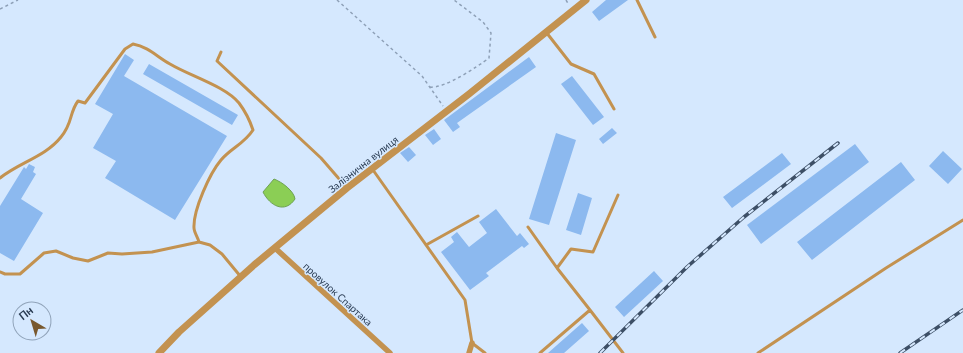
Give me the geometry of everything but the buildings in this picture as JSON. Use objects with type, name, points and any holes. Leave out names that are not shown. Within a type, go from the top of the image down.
[{"type":"street","name":"Залізнична вулиця","points":[[160,353],[179,332],[241,277],[347,188],[586,0]]},
{"type":"street","name":"провулок Спартака","points":[[275,248],[390,353]]},
{"type":"street","points":[[468,353],[472,343]]},
{"type":"lane","points":[[638,0],[654,37]]},
{"type":"lane","points":[[546,32],[571,64],[594,74],[614,109]]},
{"type":"lane","points":[[0,178],[52,147],[69,126],[73,116],[72,108],[78,101],[85,103],[125,49],[133,44],[145,46],[169,64],[230,94],[239,103],[253,130],[246,140],[232,149],[221,160],[209,178],[200,199],[193,228],[199,242]]},
{"type":"lane","points":[[221,52],[217,61],[321,158],[347,188]]},
{"type":"lane","points":[[372,168],[466,300],[472,343],[485,353]]},
{"type":"lane","points":[[557,268],[571,248],[593,252],[618,195]]},
{"type":"lane","points":[[426,245],[478,216]]},
{"type":"lane","points":[[758,353],[963,220]]},
{"type":"lane","points":[[528,227],[557,268],[622,353]]},
{"type":"lane","points":[[0,272],[20,274],[44,253],[56,251],[73,258],[88,261],[108,253],[122,254],[152,252],[199,242],[210,245],[222,254],[241,277]]},
{"type":"lane","points":[[540,353],[590,310]]},
{"type":"path","points":[[0,9],[18,0]]},
{"type":"path","points":[[337,0],[406,60],[422,76],[441,104],[448,110]]},
{"type":"path","points":[[428,85],[431,88],[438,86],[470,72],[489,58],[491,34],[483,22],[454,0]]},
{"type":"shaded area","points":[[274,179],[281,182],[292,193],[295,199],[291,204],[282,207],[278,206],[266,197],[263,192]]},
{"type":"railway","points":[[600,353],[687,267],[744,217],[838,143]]},
{"type":"railway","points":[[900,353],[963,310]]}]
